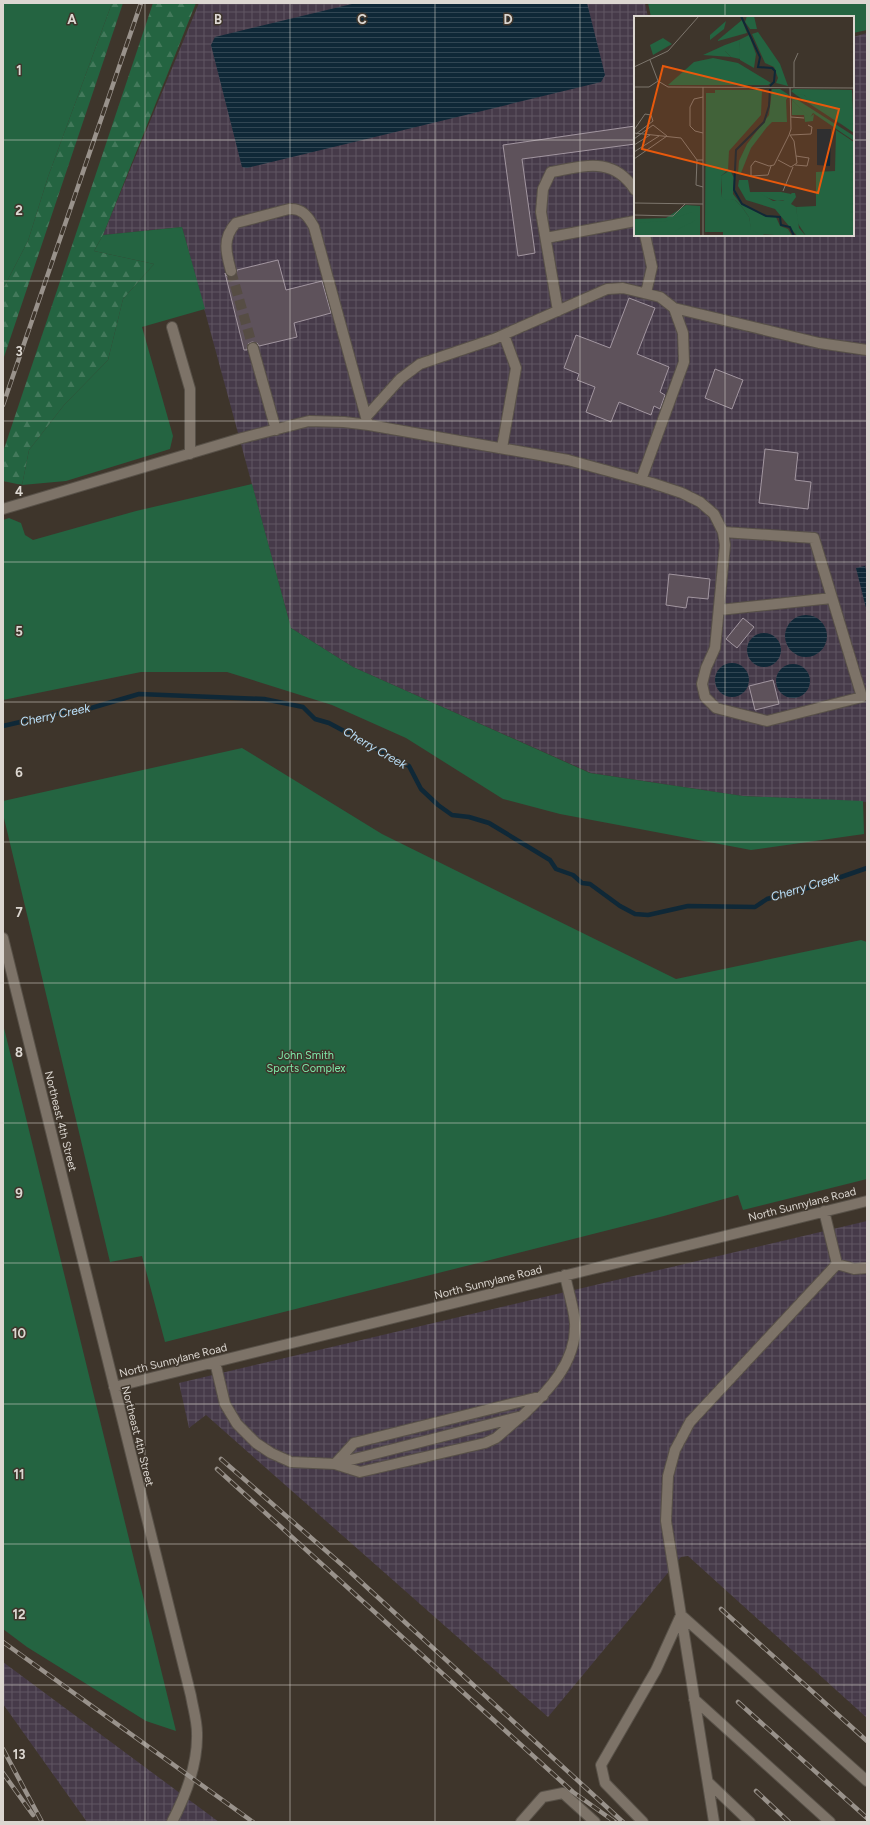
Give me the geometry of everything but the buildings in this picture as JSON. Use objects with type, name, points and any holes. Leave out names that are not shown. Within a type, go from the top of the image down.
[{"type":"street","points":[[558,311],[541,212],[543,189],[551,172],[593,164],[612,169],[628,179],[634,188]]},
{"type":"street","points":[[231,271],[226,251],[226,242],[232,228],[236,223],[289,208],[296,208],[309,217],[314,227],[367,421]]},
{"type":"street","points":[[546,238],[634,221]]},
{"type":"street","points":[[645,236],[652,267],[646,294]]},
{"type":"street","points":[[367,421],[400,379],[420,364],[504,335],[607,289],[623,288],[660,297],[674,308],[819,343],[867,350]]},
{"type":"street","points":[[641,480],[684,362],[683,333],[674,308]]},
{"type":"street","points":[[172,327],[190,389],[190,454]]},
{"type":"street","points":[[502,448],[516,368],[504,335]]},
{"type":"street","points":[[253,348],[276,430]]},
{"type":"street","points":[[3,509],[309,421],[367,421],[568,460],[682,493],[700,502],[714,514],[723,532],[725,545],[715,648],[706,668],[702,684],[705,696],[716,708],[767,721],[862,697],[814,538],[723,532]]},
{"type":"street","points":[[719,610],[832,598]]},
{"type":"street","name":"Northeast 4th Street","points":[[3,938],[191,1696],[197,1733],[194,1761],[191,1777],[182,1802],[172,1822]]},
{"type":"street","name":"North Sunnylane Road","points":[[114,1387],[867,1201]]},
{"type":"street","points":[[824,1211],[837,1264]]},
{"type":"street","points":[[837,1264],[854,1269],[867,1268]]},
{"type":"street","points":[[714,1822],[666,1521],[668,1476],[675,1450],[690,1422],[837,1264]]},
{"type":"street","points":[[215,1362],[225,1404],[237,1424],[256,1443],[271,1453],[291,1462],[335,1464],[360,1472],[485,1443],[496,1438],[543,1396],[560,1375],[568,1360],[573,1342],[575,1324],[564,1276]]},
{"type":"street","points":[[335,1464],[354,1443],[543,1396]]},
{"type":"street","points":[[335,1464],[522,1416]]},
{"type":"street","points":[[681,1615],[867,1781]]},
{"type":"street","points":[[643,1822],[605,1783],[602,1765],[656,1670],[681,1615]]},
{"type":"street","points":[[694,1699],[830,1822]]},
{"type":"street","points":[[708,1782],[750,1822]]},
{"type":"street","points":[[521,1822],[543,1797],[563,1793],[595,1822]]},
{"type":"shaded area","points":[[199,3],[645,3],[648,16],[634,16],[634,236],[854,236],[854,37],[867,33],[867,802],[743,796],[591,773],[353,667],[291,628],[182,227],[103,235]]},
{"type":"shaded area","points":[[867,1221],[867,1718],[688,1556],[681,1557],[548,1717],[206,1415],[189,1428],[179,1383]]},
{"type":"shaded area","points":[[3,1662],[219,1822],[87,1822],[3,1704]]},
{"type":"green space","points":[[3,3],[112,3],[48,177],[28,241],[3,289]]},
{"type":"green space","points":[[112,3],[123,3],[3,360],[3,289],[28,241],[48,177]]},
{"type":"green space","points":[[153,3],[196,3],[103,235],[94,251],[154,264],[123,299],[108,360],[64,405],[29,450],[22,485],[3,481],[3,452]]},
{"type":"green space","points":[[648,3],[867,3],[867,30],[854,33],[854,16],[651,16]]},
{"type":"green space","points":[[182,227],[205,309],[142,327],[173,436],[170,449],[66,481],[22,485],[29,450],[64,405],[108,360],[123,299],[154,264],[94,251],[103,235]]},
{"type":"green space","points":[[252,484],[291,628],[353,667],[590,773],[743,796],[863,801],[864,834],[751,850],[560,814],[503,799],[406,738],[332,705],[227,672],[141,672],[3,700],[3,520],[9,518],[21,523],[25,535],[33,540],[136,511]]},
{"type":"green space","name":"John Smith Sports Complex","points":[[242,748],[382,834],[676,979],[861,940],[867,942],[867,1179],[743,1210],[738,1195],[664,1216],[165,1342],[142,1256],[110,1262],[3,814],[3,801]]},
{"type":"green space","points":[[3,1024],[176,1731],[146,1721],[27,1647],[3,1629]]},
{"type":"water","points":[[356,3],[587,3],[605,75],[601,82],[247,168],[242,167],[211,45],[215,37]]},
{"type":"water","points":[[865,566],[867,574],[867,612],[856,568]]},
{"type":"water","points":[[802,615],[810,615],[821,621],[827,632],[827,640],[821,651],[810,657],[802,657],[791,651],[785,640],[785,632],[791,621]]},
{"type":"water","points":[[761,633],[767,633],[771,634],[778,640],[781,650],[780,657],[774,664],[767,667],[761,667],[757,666],[750,660],[747,653],[747,647],[748,643],[754,636]]},
{"type":"water","points":[[729,663],[735,663],[739,664],[746,670],[749,680],[748,687],[742,694],[735,697],[729,697],[725,696],[718,690],[715,683],[715,677],[716,673],[722,666]]},
{"type":"water","points":[[790,664],[796,664],[800,665],[807,671],[810,681],[809,688],[803,695],[796,698],[790,698],[786,697],[779,691],[776,684],[776,678],[777,674],[783,667]]},
{"type":"waterway","name":"Cherry Creek","points":[[3,726],[72,710],[81,711],[139,694],[264,699],[303,707],[315,719],[329,723],[409,766],[421,789],[438,805],[452,815],[469,817],[489,823],[550,860],[556,869],[573,875],[582,883],[590,884],[620,906],[635,914],[648,915],[688,906],[755,907],[767,899],[818,885],[867,868]]},
{"type":"tunnel","points":[[231,271],[253,348]]},
{"type":"railway","points":[[3,405],[141,3]]},
{"type":"railway","points":[[221,1459],[348,1570],[623,1822]]},
{"type":"railway","points":[[217,1469],[573,1792],[615,1822]]},
{"type":"railway","points":[[721,1609],[867,1741]]},
{"type":"railway","points":[[3,1642],[253,1822]]},
{"type":"railway","points":[[738,1702],[867,1818]]},
{"type":"railway","points":[[3,1749],[42,1822]]},
{"type":"railway","points":[[3,1773],[33,1815]]},
{"type":"railway","points":[[756,1791],[789,1822]]}]
